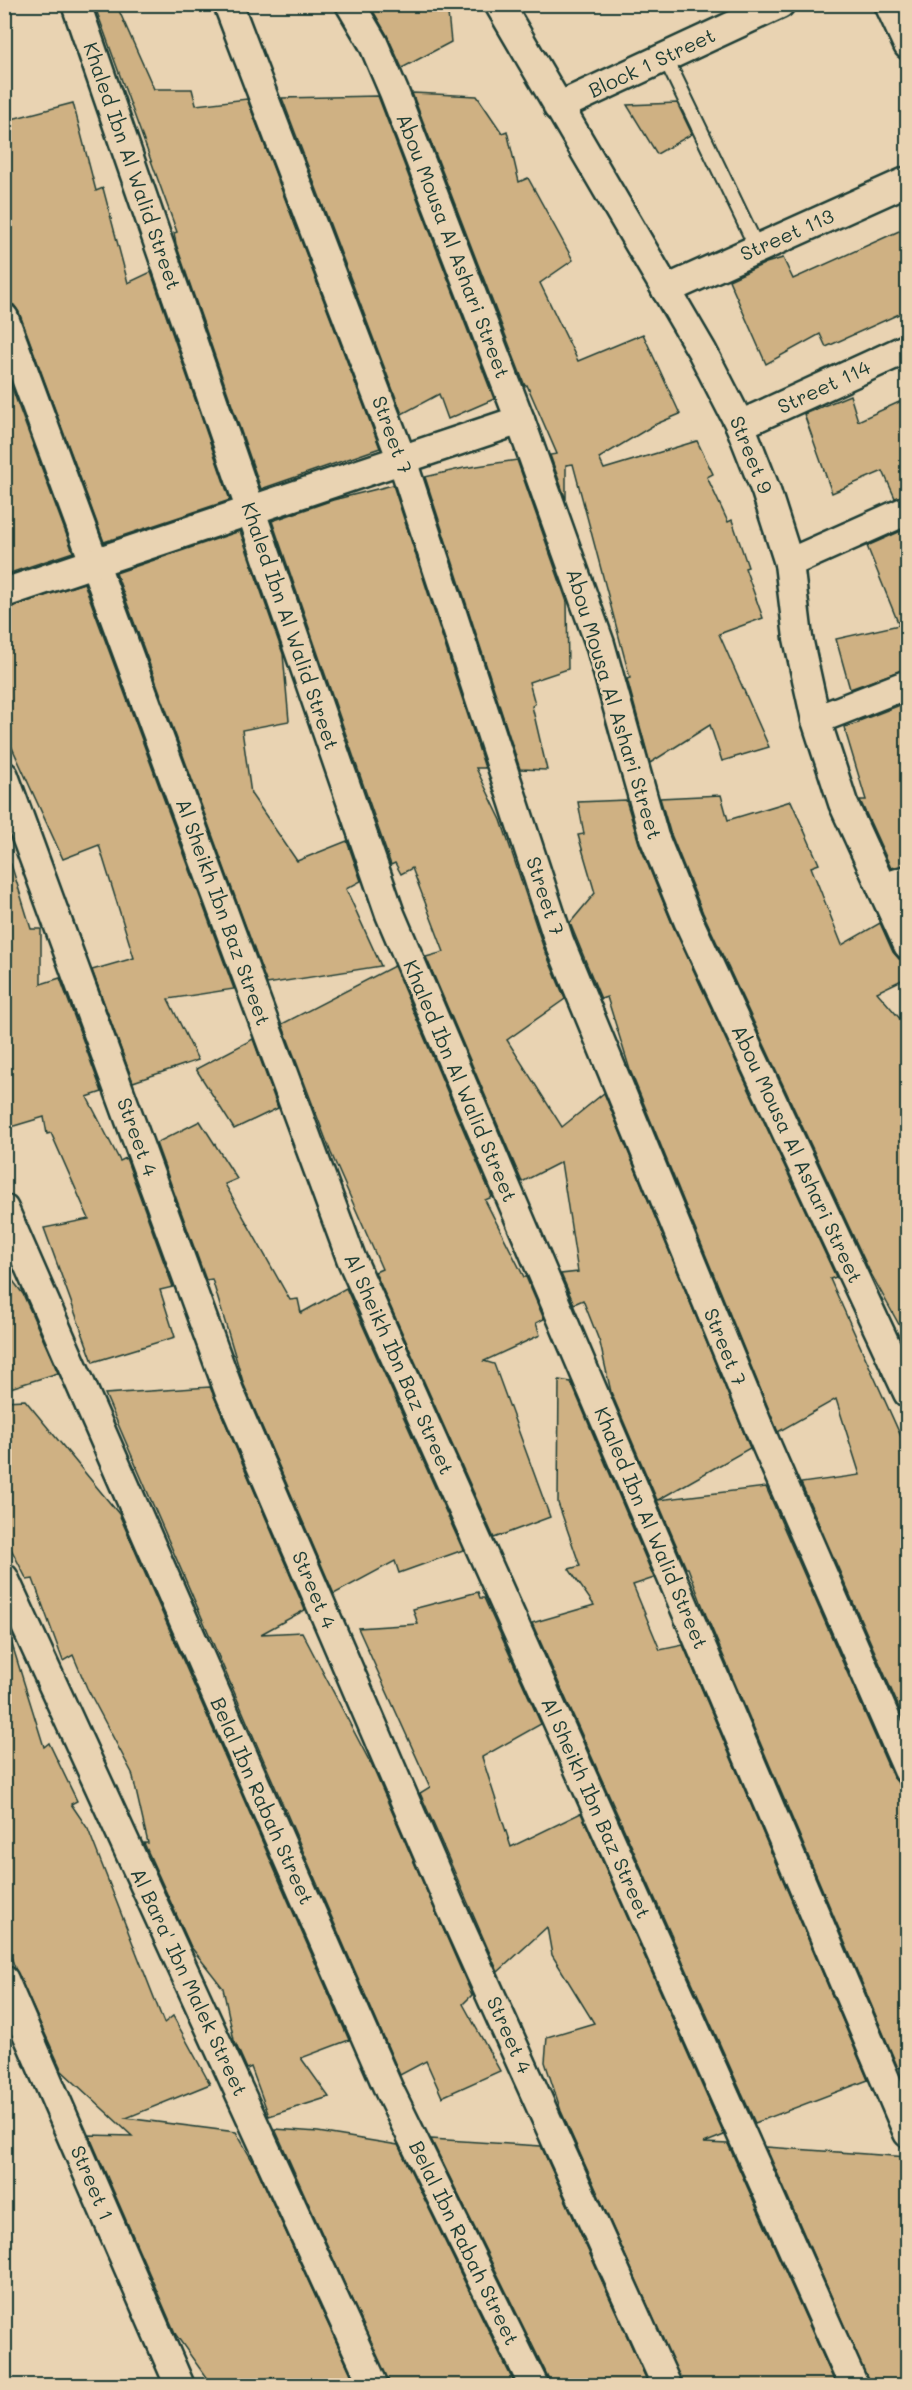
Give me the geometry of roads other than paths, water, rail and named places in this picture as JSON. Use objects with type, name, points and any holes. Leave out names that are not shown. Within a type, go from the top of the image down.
[{"type":"street","name":"Khaled Ibn Al Walid Street","points":[[76,4],[390,914],[908,2133]]},
{"type":"street","name":"Street 7","points":[[228,4],[402,460],[559,941],[761,1433],[908,1770]]},
{"type":"street","name":"Abou Mousa Al Ashari Street","points":[[350,4],[372,43],[394,92],[520,420],[600,644],[654,837],[688,920],[908,1393]]},
{"type":"street","name":"Street 9","points":[[499,4],[702,351],[740,425],[766,491],[789,563],[798,638],[816,720],[843,803],[895,884],[908,945]]},
{"type":"street","name":"Block 1 Street","points":[[558,107],[780,4]]},
{"type":"street","points":[[889,4],[908,45]]},
{"type":"street","name":"Street 113","points":[[666,290],[908,181]]},
{"type":"street","name":"Al Sheikh Ibn Baz Street","points":[[4,318],[351,1258],[854,2385]]},
{"type":"street","name":"Street 114","points":[[740,425],[908,348]]},
{"type":"street","points":[[4,593],[520,420]]},
{"type":"street","points":[[789,563],[908,510]]},
{"type":"street","points":[[816,720],[908,684]]},
{"type":"street","name":"Street 4","points":[[4,776],[229,1390],[448,1903],[667,2385]]},
{"type":"street","name":"Belal Ibn Rabah Street","points":[[4,1209],[389,2090],[534,2385]]},
{"type":"street","name":"Al Bara' Ibn Malek Street","points":[[4,1578],[374,2385]]},
{"type":"street","name":"Street 1","points":[[4,1980],[180,2385]]},
{"type":"lane","points":[[665,57],[757,248]]}]
